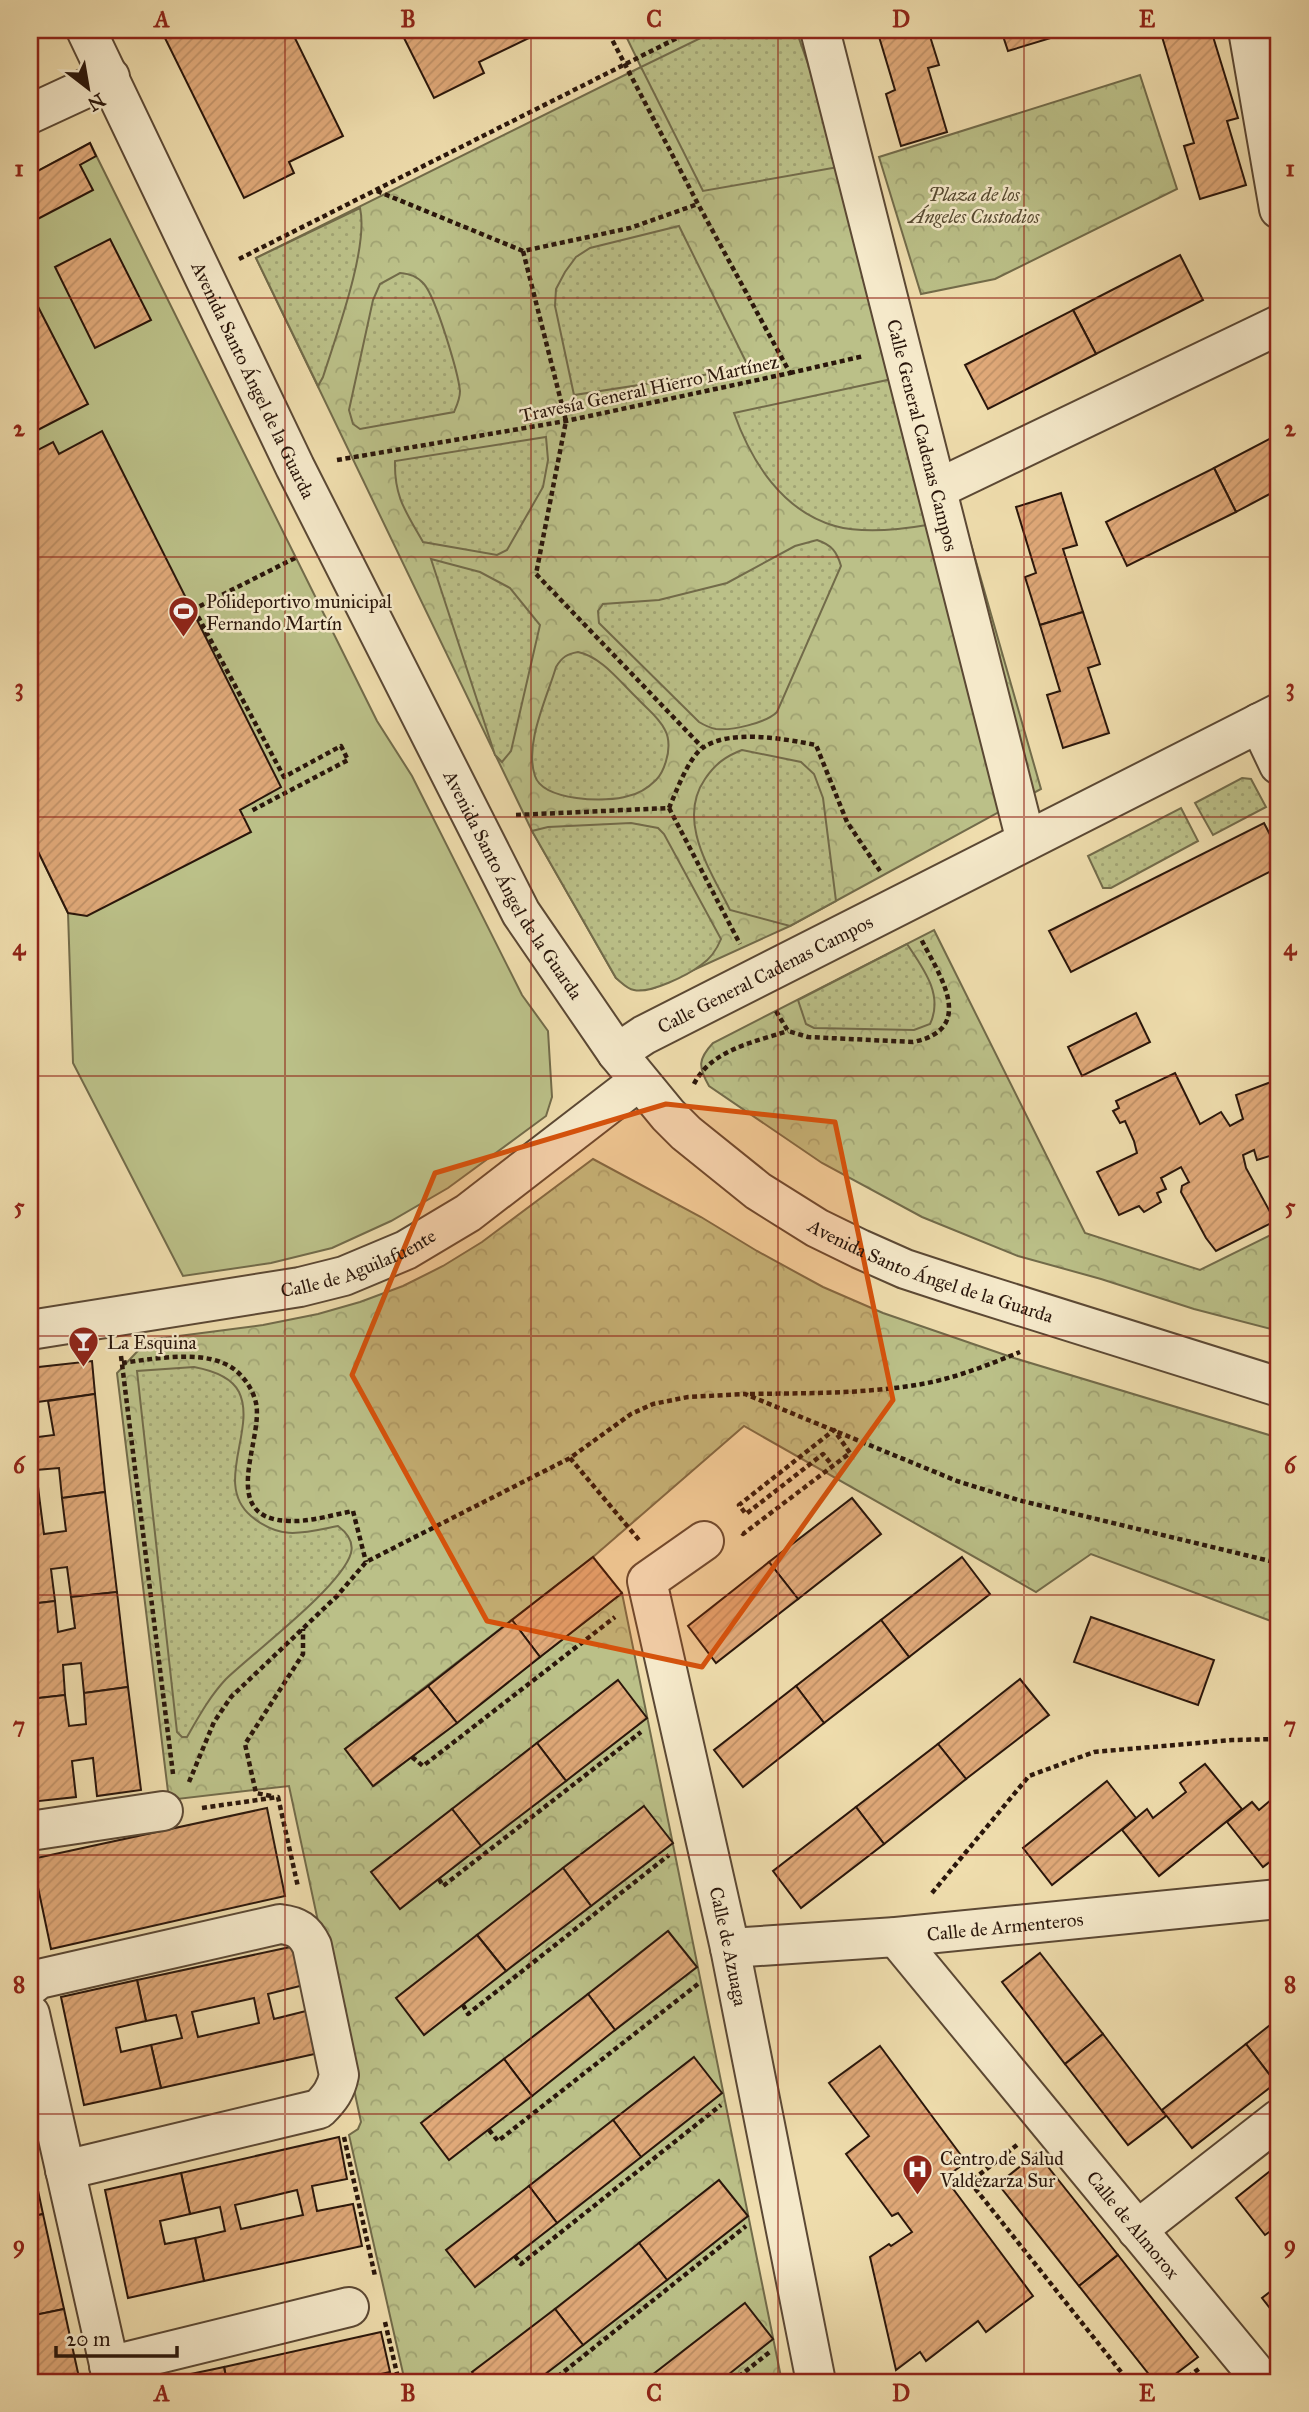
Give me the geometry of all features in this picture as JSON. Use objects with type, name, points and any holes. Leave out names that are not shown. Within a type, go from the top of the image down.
[{"type":"street","name":"Avenida Santo Ángel de la Guarda","points":[[86,30],[295,467],[522,913],[628,1067],[686,1133],[743,1180],[817,1227],[905,1269],[1279,1387]]},
{"type":"street","name":"Calle General Cadenas Campos","points":[[820,30],[1026,841]]},
{"type":"street","points":[[1248,30],[1279,209]]},
{"type":"street","points":[[30,114],[110,78]]},
{"type":"street","points":[[937,489],[1279,325]]},
{"type":"street","name":"Calle General Cadenas Campos","points":[[628,1067],[644,1035],[1269,718],[1279,765]]},
{"type":"street","name":"Calle de Aguilafuente","points":[[30,1330],[300,1287],[344,1276],[406,1250],[468,1213],[628,1067]]},
{"type":"street","points":[[656,1580],[720,1533]]},
{"type":"street","name":"Calle de Azuaga","points":[[656,1580],[675,1706],[731,1953],[816,2382]]},
{"type":"street","points":[[30,1830],[171,1811]]},
{"type":"street","name":"Calle de Armenteros","points":[[731,1953],[1279,1899]]},
{"type":"street","points":[[30,1986],[39,1979],[266,1927],[280,1924],[293,1926],[306,1933],[312,1947],[339,2075],[337,2087],[319,2109],[65,2170]]},
{"type":"street","name":"Calle de Almorox","points":[[896,1937],[1263,2382]]},
{"type":"street","points":[[30,2014],[111,2374],[369,2301]]},
{"type":"street","points":[[1137,2230],[1279,2119]]},
{"type":"path","name":"Travesía General Hierro Martínez","points":[[295,467],[566,421],[790,373],[607,30]]},
{"type":"path","points":[[239,259],[693,30]]},
{"type":"path","points":[[377,191],[523,251],[630,228],[698,204]]},
{"type":"path","points":[[523,251],[566,421],[537,573],[702,747]]},
{"type":"path","points":[[790,373],[901,348]]},
{"type":"path","points":[[251,811],[348,760],[341,746],[284,777],[193,609],[302,554]]},
{"type":"path","points":[[788,1031],[757,978],[669,808],[683,774],[702,747],[728,738],[784,738],[817,745],[848,822],[886,880]]},
{"type":"path","points":[[473,818],[669,808]]},
{"type":"path","points":[[690,1092],[701,1071],[731,1050],[788,1031],[808,1037],[913,1042],[925,1040],[940,1032],[947,1022],[952,1006],[919,933]]},
{"type":"path","points":[[120,1350],[171,1811]]},
{"type":"path","points":[[171,1811],[231,1697],[337,1596],[366,1562],[570,1458],[631,1414],[653,1404],[688,1396],[866,1391],[924,1384],[979,1369],[1020,1352]]},
{"type":"path","points":[[122,1363],[156,1359],[208,1359],[224,1363],[238,1372],[250,1387],[257,1405],[247,1493],[255,1507],[268,1516],[287,1521],[353,1511],[366,1562]]},
{"type":"path","points":[[745,1394],[957,1481],[1018,1500],[1279,1561]]},
{"type":"path","points":[[832,1465],[823,1454],[747,1514],[739,1505],[834,1430]]},
{"type":"path","points":[[720,1533],[743,1534],[850,1453],[834,1430]]},
{"type":"path","points":[[412,1757],[423,1766],[656,1580],[570,1458]]},
{"type":"path","points":[[278,1797],[256,1793],[246,1744],[303,1654],[303,1628]]},
{"type":"path","points":[[439,1879],[443,1886],[675,1706]]},
{"type":"path","points":[[896,1937],[1029,1776],[1094,1752],[1232,1740],[1279,1739]]},
{"type":"path","points":[[171,1811],[278,1797]]},
{"type":"path","points":[[278,1797],[299,1892]]},
{"type":"path","points":[[463,2005],[468,2014],[703,1829]]},
{"type":"path","points":[[30,1893],[36,1926],[30,1937]]},
{"type":"path","points":[[488,2130],[498,2141],[731,1953]]},
{"type":"path","points":[[514,2256],[521,2264],[755,2079]]},
{"type":"path","points":[[1048,2121],[970,2182],[1129,2382]]},
{"type":"path","points":[[344,2136],[369,2301],[399,2382]]},
{"type":"path","points":[[551,2382],[779,2200]]},
{"type":"highlighted area","points":[[666,1104],[835,1122],[893,1400],[702,1667],[487,1621],[352,1375],[435,1173]]},
{"type":"green space","points":[[623,30],[824,30],[1041,789],[790,926],[654,988],[643,989],[629,987],[616,978],[532,831],[256,258],[641,67]]},
{"type":"green space","points":[[717,30],[796,30],[844,166],[703,191],[641,67]]},
{"type":"green space","name":"Plaza de los Ángeles Custodios","points":[[1140,75],[1177,189],[995,279],[921,294],[879,157]]},
{"type":"green space","name":"Polideportivo municipal Fernando Martín","points":[[90,143],[377,721],[412,776],[522,995],[548,1031],[552,1097],[546,1116],[448,1188],[391,1221],[332,1248],[271,1263],[183,1276],[73,1063],[68,913],[30,835],[30,175]]},
{"type":"green space","points":[[360,208],[362,225],[356,268],[336,339],[318,386],[256,258]]},
{"type":"green space","points":[[679,226],[749,368],[574,395],[555,306],[556,289],[565,272],[576,257],[590,248]]},
{"type":"green space","points":[[400,273],[419,279],[429,292],[451,352],[460,391],[459,399],[454,412],[360,429],[353,424],[349,410],[373,300],[380,284]]},
{"type":"green space","points":[[892,379],[927,525],[869,531],[835,526],[816,519],[799,509],[771,482],[759,466],[734,413]]},
{"type":"green space","points":[[546,437],[548,460],[543,487],[507,550],[497,555],[423,542],[399,495],[395,461]]},
{"type":"green space","points":[[817,540],[833,550],[841,566],[777,712],[757,723],[722,729],[699,722],[599,623],[598,611],[603,604],[659,600],[727,583],[795,546]]},
{"type":"green space","points":[[431,559],[480,572],[510,588],[540,625],[511,751],[502,762],[495,755]]},
{"type":"green space","points":[[578,652],[595,659],[610,671],[656,717],[667,734],[668,750],[662,771],[653,783],[636,794],[606,799],[577,798],[550,791],[540,784],[535,776],[532,750],[542,707],[556,667],[565,656]]},
{"type":"green space","points":[[742,750],[801,762],[814,774],[823,798],[836,901],[790,926],[730,910],[706,862],[695,829],[697,795],[705,779],[717,765]]},
{"type":"green space","points":[[1242,778],[1251,779],[1266,807],[1213,835],[1195,803]]},
{"type":"green space","points":[[1181,808],[1198,841],[1111,888],[1103,888],[1088,856]]},
{"type":"green space","points":[[631,823],[658,828],[664,834],[721,939],[710,957],[695,969],[669,983],[641,990],[629,988],[616,978],[532,831],[548,827]]},
{"type":"green space","points":[[934,930],[1085,1233],[1200,1270],[1279,1231],[1279,1331],[1194,1309],[1018,1256],[922,1217],[822,1163],[709,1086],[701,1063],[713,1043]]},
{"type":"green space","points":[[907,944],[925,972],[933,992],[935,1003],[930,1024],[914,1030],[814,1028],[806,1024],[798,1000]]},
{"type":"green space","points":[[593,1159],[823,1287],[883,1313],[1014,1358],[1279,1438],[1279,1624],[1091,1554],[1036,1592],[744,1426],[593,1557],[345,1749],[374,1786],[622,1593],[782,2382],[405,2382],[349,2135],[358,2129],[361,2122],[289,1786],[169,1800],[117,1373],[148,1340],[263,1325],[318,1314],[403,1286],[482,1242]]},
{"type":"green space","points":[[194,1367],[225,1378],[239,1392],[243,1422],[235,1472],[236,1488],[240,1503],[251,1516],[282,1532],[303,1533],[338,1526],[349,1537],[352,1549],[344,1567],[332,1583],[226,1679],[210,1699],[187,1737],[182,1737],[177,1732],[137,1371]]},
{"type":"building","points":[[161,30],[291,30],[343,136],[289,162],[294,173],[244,198]]},
{"type":"building","points":[[400,30],[530,30],[533,36],[479,62],[484,73],[434,98]]},
{"type":"building","points":[[877,30],[928,30],[939,65],[928,68],[947,132],[901,146],[886,94],[895,90]]},
{"type":"building","points":[[1001,30],[1077,30],[1008,51]]},
{"type":"building","points":[[1160,30],[1211,30],[1238,118],[1227,121],[1246,185],[1200,199],[1184,146],[1194,143]]},
{"type":"building","points":[[90,143],[96,156],[80,165],[93,190],[30,223],[30,175]]},
{"type":"building","points":[[110,239],[151,320],[95,348],[55,267]]},
{"type":"building","points":[[1180,255],[1203,300],[1096,354],[1073,310]]},
{"type":"building","points":[[30,291],[88,404],[30,434]]},
{"type":"building","points":[[1073,310],[1096,354],[988,409],[965,365]]},
{"type":"building","points":[[102,431],[281,787],[240,810],[251,832],[87,916],[68,913],[30,835],[30,454],[53,442],[59,454]]},
{"type":"building","points":[[1279,434],[1279,489],[1236,512],[1214,468]]},
{"type":"building","points":[[1214,468],[1236,512],[1127,566],[1106,522]]},
{"type":"building","points":[[1061,493],[1077,545],[1063,549],[1083,612],[1040,625],[1025,577],[1036,573],[1016,507]]},
{"type":"building","points":[[1083,612],[1100,664],[1088,668],[1109,733],[1063,748],[1047,695],[1060,691],[1040,625]]},
{"type":"building","points":[[1264,823],[1279,852],[1279,867],[1071,972],[1049,931]]},
{"type":"building","points":[[1136,1013],[1150,1042],[1082,1076],[1068,1047]]},
{"type":"building","points":[[1175,1073],[1200,1124],[1221,1112],[1230,1126],[1243,1119],[1236,1095],[1279,1079],[1279,1153],[1257,1160],[1254,1150],[1243,1155],[1246,1168],[1275,1221],[1216,1251],[1181,1192],[1182,1186],[1189,1182],[1181,1167],[1161,1178],[1166,1189],[1157,1193],[1161,1202],[1144,1212],[1139,1206],[1119,1215],[1097,1172],[1137,1153],[1125,1121],[1120,1123],[1113,1111],[1119,1108],[1116,1101]]},
{"type":"building","points":[[92,1361],[95,1394],[30,1403],[30,1368]]},
{"type":"building","points":[[95,1394],[105,1492],[62,1498],[59,1468],[36,1470],[40,1503],[30,1504],[30,1438],[54,1435],[48,1401]]},
{"type":"building","points":[[105,1492],[117,1592],[71,1597],[67,1567],[51,1569],[55,1601],[30,1604],[30,1504],[40,1503],[44,1534],[66,1531],[62,1498]]},
{"type":"building","points":[[852,1498],[881,1534],[798,1599],[769,1562]]},
{"type":"building","points":[[593,1557],[622,1593],[540,1657],[512,1620]]},
{"type":"building","points":[[962,1557],[990,1594],[909,1657],[881,1620]]},
{"type":"building","points":[[769,1562],[798,1599],[716,1663],[688,1626]]},
{"type":"building","points":[[117,1592],[128,1687],[84,1693],[81,1663],[63,1665],[65,1695],[30,1699],[30,1604],[55,1601],[58,1632],[75,1628],[71,1597]]},
{"type":"building","points":[[1091,1617],[1214,1660],[1198,1705],[1074,1662]]},
{"type":"building","points":[[512,1620],[540,1657],[457,1723],[428,1686]]},
{"type":"building","points":[[881,1620],[909,1657],[824,1723],[796,1686]]},
{"type":"building","points":[[1020,1679],[1049,1715],[966,1779],[938,1744]]},
{"type":"building","points":[[618,1680],[647,1718],[566,1781],[537,1743]]},
{"type":"building","points":[[428,1686],[457,1723],[373,1786],[345,1749]]},
{"type":"building","points":[[796,1686],[824,1723],[743,1787],[714,1750]]},
{"type":"building","points":[[128,1687],[141,1790],[97,1796],[93,1758],[72,1761],[76,1797],[30,1802],[30,1699],[65,1695],[69,1726],[86,1724],[84,1693]]},
{"type":"building","points":[[537,1743],[566,1781],[481,1846],[452,1809]]},
{"type":"building","points":[[938,1744],[966,1779],[884,1844],[856,1807]]},
{"type":"building","points":[[1205,1764],[1242,1809],[1159,1876],[1122,1830],[1147,1809],[1153,1818],[1186,1792],[1180,1783]]},
{"type":"building","points":[[1107,1781],[1136,1818],[1052,1885],[1023,1848]]},
{"type":"building","points":[[1279,1793],[1279,1855],[1263,1867],[1227,1822],[1252,1802],[1259,1810]]},
{"type":"building","points":[[644,1806],[673,1843],[591,1906],[563,1868]]},
{"type":"building","points":[[856,1807],[884,1844],[801,1908],[773,1871]]},
{"type":"building","points":[[267,1808],[285,1896],[51,1949],[32,1859]]},
{"type":"building","points":[[452,1809],[481,1846],[400,1909],[371,1872]]},
{"type":"building","points":[[563,1868],[591,1906],[506,1971],[477,1935]]},
{"type":"building","points":[[668,1931],[697,1967],[615,2030],[588,1994]]},
{"type":"building","points":[[477,1935],[506,1971],[424,2035],[396,1998]]},
{"type":"building","points":[[295,1946],[304,1985],[268,1994],[274,2019],[310,2010],[319,2053],[161,2088],[151,2045],[182,2038],[176,2015],[146,2021],[137,1980]],"holes":[[[254,1998],[259,2023],[198,2037],[192,2012]]]},
{"type":"building","points":[[1040,1953],[1103,2034],[1065,2064],[1002,1982]]},
{"type":"building","points":[[137,1980],[146,2021],[116,2028],[121,2052],[151,2045],[161,2088],[84,2105],[61,1997]]},
{"type":"building","points":[[588,1994],[615,2030],[532,2096],[504,2059]]},
{"type":"building","points":[[1279,2018],[1279,2081],[1276,2083],[1246,2044]]},
{"type":"building","points":[[1103,2034],[1166,2116],[1128,2145],[1065,2064]]},
{"type":"building","points":[[1246,2044],[1276,2083],[1192,2148],[1162,2110]]},
{"type":"building","name":"Centro de Salud Valdezarza Sur","points":[[880,2046],[966,2162],[945,2178],[1033,2296],[986,2332],[978,2321],[926,2361],[920,2352],[896,2370],[870,2257],[912,2232],[898,2213],[892,2216],[846,2154],[869,2136],[829,2083]]},
{"type":"building","points":[[694,2057],[722,2093],[641,2157],[613,2120]]},
{"type":"building","points":[[504,2059],[532,2096],[449,2160],[421,2123]]},
{"type":"building","points":[[613,2120],[641,2157],[557,2223],[529,2186]]},
{"type":"building","points":[[339,2137],[347,2179],[312,2186],[317,2211],[353,2204],[362,2246],[204,2281],[195,2238],[225,2231],[220,2207],[190,2214],[181,2173]],"holes":[[[297,2190],[303,2215],[241,2229],[235,2205]]]},
{"type":"building","points":[[30,2153],[43,2214],[30,2217]]},
{"type":"building","points":[[1037,2153],[1118,2255],[1079,2286],[998,2184]]},
{"type":"building","points":[[1279,2164],[1279,2225],[1265,2235],[1236,2198]]},
{"type":"building","points":[[181,2173],[190,2214],[160,2221],[165,2244],[195,2238],[204,2281],[128,2298],[105,2190]]},
{"type":"building","points":[[719,2180],[748,2216],[667,2280],[639,2243]]},
{"type":"building","points":[[529,2186],[557,2223],[475,2287],[446,2250]]},
{"type":"building","points":[[43,2214],[64,2309],[30,2316],[30,2217]]},
{"type":"building","points":[[639,2243],[667,2280],[583,2345],[555,2309]]},
{"type":"building","points":[[1118,2255],[1198,2357],[1165,2382],[1155,2382],[1079,2286]]},
{"type":"building","points":[[1279,2285],[1279,2320],[1262,2298]]},
{"type":"building","points":[[745,2303],[773,2339],[719,2382],[643,2382]]},
{"type":"building","points":[[64,2309],[80,2382],[30,2382],[30,2316]]},
{"type":"building","points":[[555,2309],[583,2345],[535,2382],[480,2382],[472,2372]]},
{"type":"building","points":[[381,2332],[390,2372],[354,2382],[227,2382],[224,2367]]},
{"type":"building","points":[[224,2367],[227,2382],[154,2382],[186,2375]]},
{"type":"place","name":"Polideportivo municipal Fernando Martín","points":[[183,639]]},
{"type":"place","name":"La Esquina","points":[[84,1369]]},
{"type":"place","name":"Centro de Salud Valdezarza Sur","points":[[917,2196]]}]
